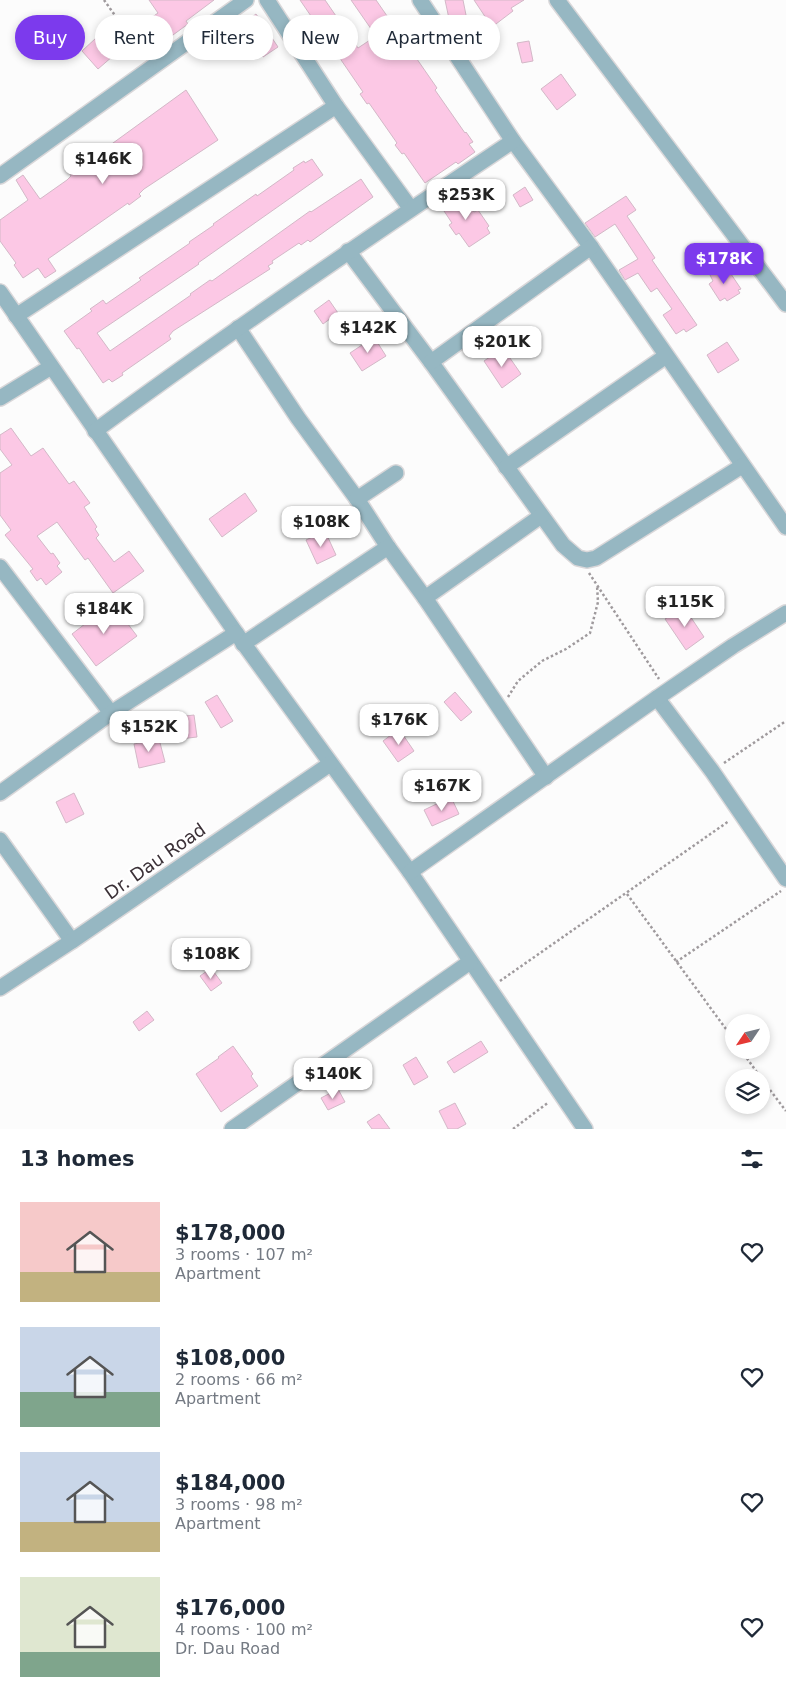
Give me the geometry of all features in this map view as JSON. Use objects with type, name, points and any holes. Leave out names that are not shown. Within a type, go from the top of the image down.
[{"type":"street","points":[[0,176],[246,0]]},
{"type":"street","points":[[267,0],[336,106],[411,209]]},
{"type":"street","points":[[420,0],[513,141],[591,248],[786,527]]},
{"type":"street","points":[[557,0],[786,304]]},
{"type":"street","points":[[16,316],[336,106]]},
{"type":"street","points":[[95,430],[348,251],[513,141]]},
{"type":"street","points":[[431,362],[591,248]]},
{"type":"street","points":[[348,251],[431,362],[541,516],[563,545],[578,558],[587,560],[596,558],[742,466]]},
{"type":"street","points":[[0,292],[50,367],[240,638],[410,872],[585,1129]]},
{"type":"street","points":[[238,328],[546,777]]},
{"type":"street","points":[[506,467],[666,356]]},
{"type":"street","points":[[0,398],[50,367]]},
{"type":"street","points":[[357,499],[396,473]]},
{"type":"street","points":[[424,598],[541,516]]},
{"type":"street","points":[[0,793],[111,712],[240,638],[388,547]]},
{"type":"street","points":[[0,567],[111,712]]},
{"type":"street","points":[[410,872],[733,646],[786,613]]},
{"type":"street","points":[[662,695],[786,878]]},
{"type":"street","name":"Dr. Dau Road","points":[[0,988],[72,941],[330,764]]},
{"type":"street","points":[[0,840],[72,941]]},
{"type":"street","points":[[232,1129],[470,962]]},
{"type":"path","points":[[104,0],[152,67]]},
{"type":"path","points":[[578,558],[597,585],[662,695]]},
{"type":"path","points":[[500,709],[518,681],[542,661],[566,649],[590,633],[598,602],[597,585]]},
{"type":"path","points":[[712,771],[786,721]]},
{"type":"path","points":[[488,989],[627,894],[741,812]]},
{"type":"path","points":[[676,962],[786,888]]},
{"type":"path","points":[[627,894],[725,1028]]},
{"type":"path","points":[[770,1090],[786,1111]]},
{"type":"path","points":[[514,1129],[560,1093]]},
{"type":"building","points":[[149,0],[214,0],[194,15],[183,15],[183,28],[173,35],[173,15],[155,15],[158,13]]},
{"type":"building","points":[[300,0],[325,0],[335,15],[310,15]]},
{"type":"building","points":[[351,0],[376,0],[386,15],[368,15],[368,24]]},
{"type":"building","points":[[445,0],[463,0],[466,15],[448,15]]},
{"type":"building","points":[[474,0],[524,0],[511,8],[513,11],[500,21],[500,15],[484,15]]},
{"type":"building","points":[[95,39],[95,60],[108,60],[98,69],[85,54],[85,48]]},
{"type":"building","points":[[273,40],[278,47],[273,50]]},
{"type":"building","points":[[368,41],[368,60],[418,60],[437,88],[435,90],[473,142],[469,144],[475,152],[458,164],[456,162],[425,183],[404,153],[402,154],[395,145],[397,143],[369,103],[367,104],[360,94],[363,92],[341,60],[358,60],[358,48]]},
{"type":"building","points":[[529,41],[533,61],[522,63],[517,43]]},
{"type":"building","points":[[561,74],[576,95],[557,110],[541,89]]},
{"type":"building","points":[[186,90],[218,140],[144,189],[139,194],[141,196],[129,205],[128,203],[48,259],[56,271],[45,278],[38,268],[23,278],[14,265],[16,263],[0,241],[0,220],[28,200],[16,180],[23,175],[40,199],[67,180],[71,176],[69,172],[79,165],[80,167]]},
{"type":"building","points":[[312,159],[323,175],[199,264],[97,333],[110,351],[310,211],[361,179],[373,197],[310,242],[308,240],[301,245],[299,243],[272,261],[273,263],[268,266],[270,269],[173,331],[169,336],[171,339],[122,373],[123,375],[112,382],[109,379],[103,383],[79,348],[77,349],[64,331],[92,311],[90,309],[103,300],[106,304],[141,280],[139,278],[256,194],[257,196],[294,170],[293,168],[304,161],[305,163]]},
{"type":"building","points":[[525,187],[533,200],[520,207],[513,195]]},
{"type":"building","points":[[460,195],[462,198],[464,197],[474,212],[478,210],[489,226],[487,228],[490,233],[469,247],[459,233],[456,235],[449,225],[452,223],[442,208]]},
{"type":"building","points":[[626,196],[636,210],[627,216],[655,258],[652,260],[697,325],[686,332],[684,329],[676,334],[663,315],[672,309],[657,288],[651,292],[638,273],[625,280],[619,270],[638,259],[615,224],[595,237],[585,223]]},
{"type":"building","points":[[724,266],[741,289],[738,290],[740,293],[727,301],[725,298],[720,301],[709,284],[713,281],[710,275]]},
{"type":"building","points":[[329,300],[338,313],[323,324],[314,311]]},
{"type":"building","points":[[374,337],[386,356],[362,371],[350,353]]},
{"type":"building","points":[[727,342],[739,360],[718,373],[707,355]]},
{"type":"building","points":[[503,348],[521,374],[502,388],[484,361]]},
{"type":"building","points":[[11,428],[31,456],[43,448],[69,484],[74,481],[90,503],[84,507],[97,527],[95,529],[99,535],[96,538],[114,562],[129,551],[144,571],[113,593],[88,558],[85,560],[57,522],[37,536],[60,563],[57,566],[62,572],[46,585],[41,578],[37,581],[30,571],[33,569],[5,535],[11,530],[0,515],[0,473],[12,465],[0,449],[0,435]]},
{"type":"building","points":[[245,493],[257,511],[222,537],[209,519]]},
{"type":"building","points":[[325,531],[336,555],[317,564],[306,540]]},
{"type":"building","points":[[112,603],[137,636],[96,666],[72,634]]},
{"type":"building","points":[[684,607],[704,637],[686,650],[665,619]]},
{"type":"building","points":[[455,692],[472,712],[461,721],[444,702]]},
{"type":"building","points":[[217,695],[233,721],[221,728],[205,702]]},
{"type":"building","points":[[194,715],[197,737],[180,739],[177,717]]},
{"type":"building","points":[[399,729],[414,751],[398,762],[383,741]]},
{"type":"building","points":[[159,739],[165,762],[139,768],[134,744]]},
{"type":"building","points":[[74,793],[84,814],[66,823],[56,802]]},
{"type":"building","points":[[451,797],[459,814],[432,826],[424,810]]},
{"type":"building","points":[[211,968],[222,983],[211,991],[200,976]]},
{"type":"building","points":[[147,1011],[154,1020],[139,1031],[133,1022]]},
{"type":"building","points":[[481,1041],[488,1052],[454,1073],[447,1062]]},
{"type":"building","points":[[233,1046],[253,1074],[251,1076],[258,1086],[221,1112],[196,1074]]},
{"type":"building","points":[[416,1057],[428,1077],[414,1085],[403,1065]]},
{"type":"building","points":[[338,1089],[345,1102],[328,1110],[321,1098]]},
{"type":"building","points":[[455,1103],[466,1124],[457,1129],[448,1129],[439,1111]]},
{"type":"building","points":[[379,1114],[390,1129],[372,1129],[367,1122]]}]
